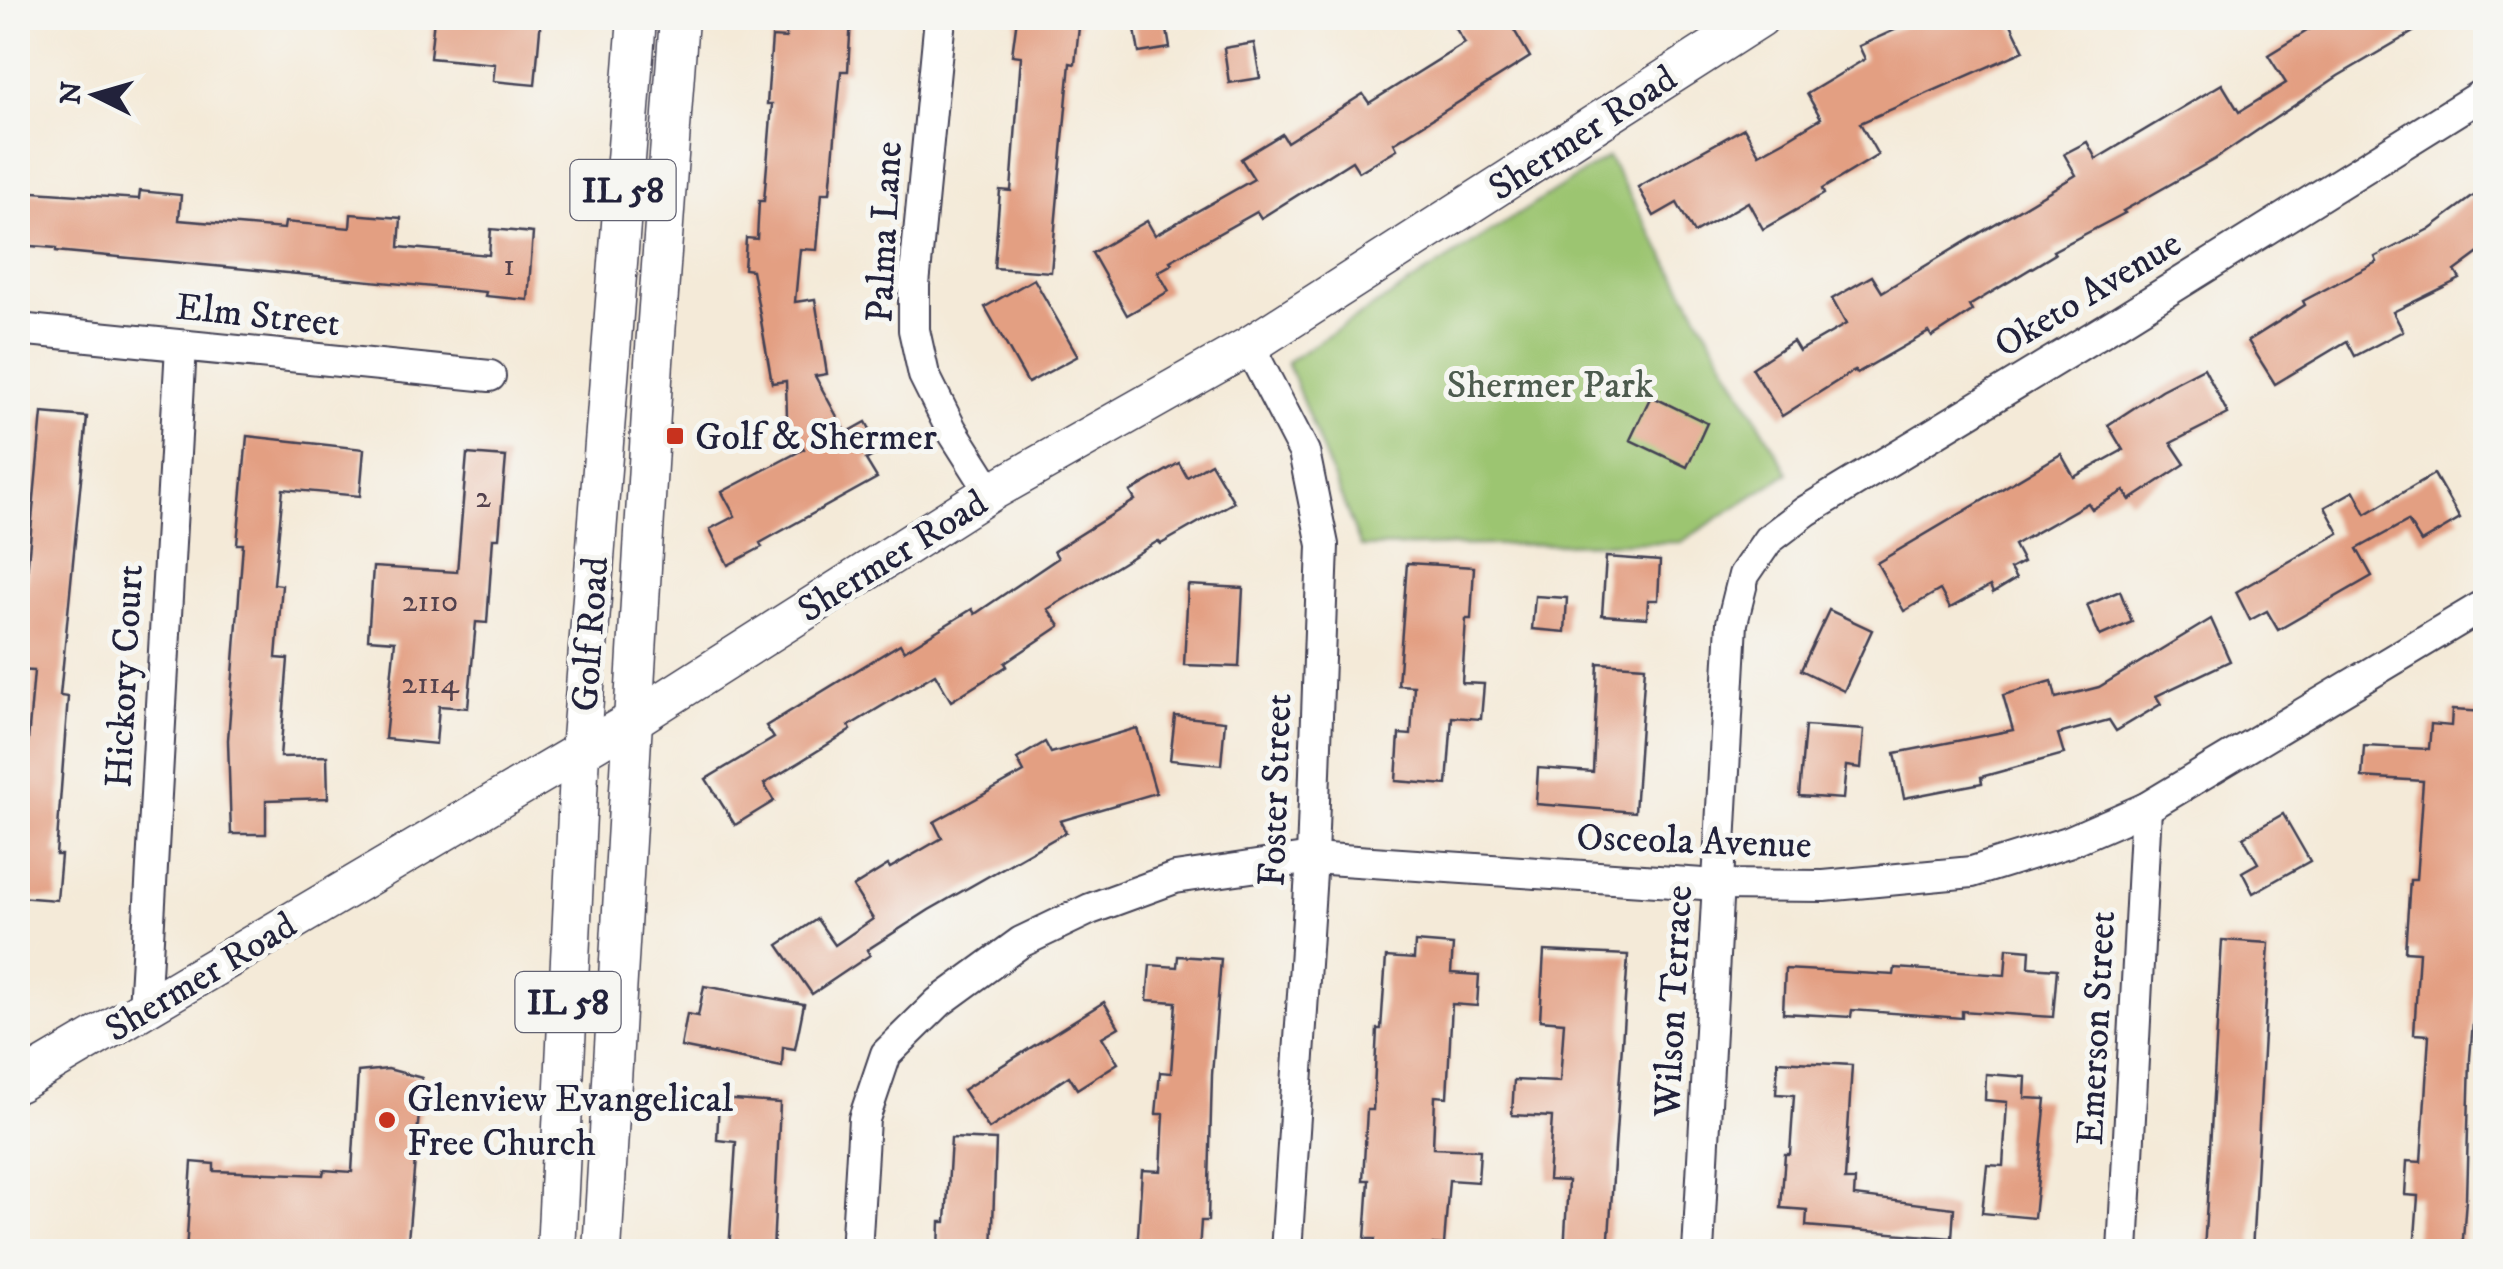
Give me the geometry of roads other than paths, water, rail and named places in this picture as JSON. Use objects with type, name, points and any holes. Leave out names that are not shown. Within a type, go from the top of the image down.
[{"type":"main road","name":"Golf Road","points":[[556,1252],[580,752],[637,18]]},
{"type":"main road","name":"Golf Road","points":[[602,1252],[654,362],[679,18]]},
{"type":"main road","name":"Shermer Road","points":[[18,1083],[634,720],[991,492],[1250,346],[1760,18]]},
{"type":"street","name":"Palma Lane","points":[[940,18],[914,285],[914,330],[924,375],[951,429],[991,492]]},
{"type":"street","name":"Oketo Avenue","points":[[1744,576],[1768,540],[1806,510],[2116,323],[2486,92]]},
{"type":"street","name":"Elm Street","points":[[18,329],[490,376]]},
{"type":"street","name":"Hickory Court","points":[[144,1010],[181,346]]},
{"type":"street","name":"Foster Street","points":[[1250,346],[1304,452],[1324,545],[1312,858],[1286,1252]]},
{"type":"street","name":"Wilson Terrace","points":[[1698,1252],[1732,623],[1744,576]]},
{"type":"street","name":"Osceola Avenue","points":[[856,1252],[864,1118],[886,1054],[939,1002],[1021,942],[1090,909],[1175,878],[1312,858],[1718,885],[1824,886],[1972,872],[2068,842],[2146,808],[2486,604]]},
{"type":"street","name":"Emerson Street","points":[[2123,1252],[2146,808]]},
{"type":"place","name":"Golf & Shermer","points":[[675,436]]},
{"type":"place","name":"Glenview Evangelical Free Church","points":[[387,1120]]},
{"type":"park label","name":"Shermer Park","points":[[1550,384]]}]
